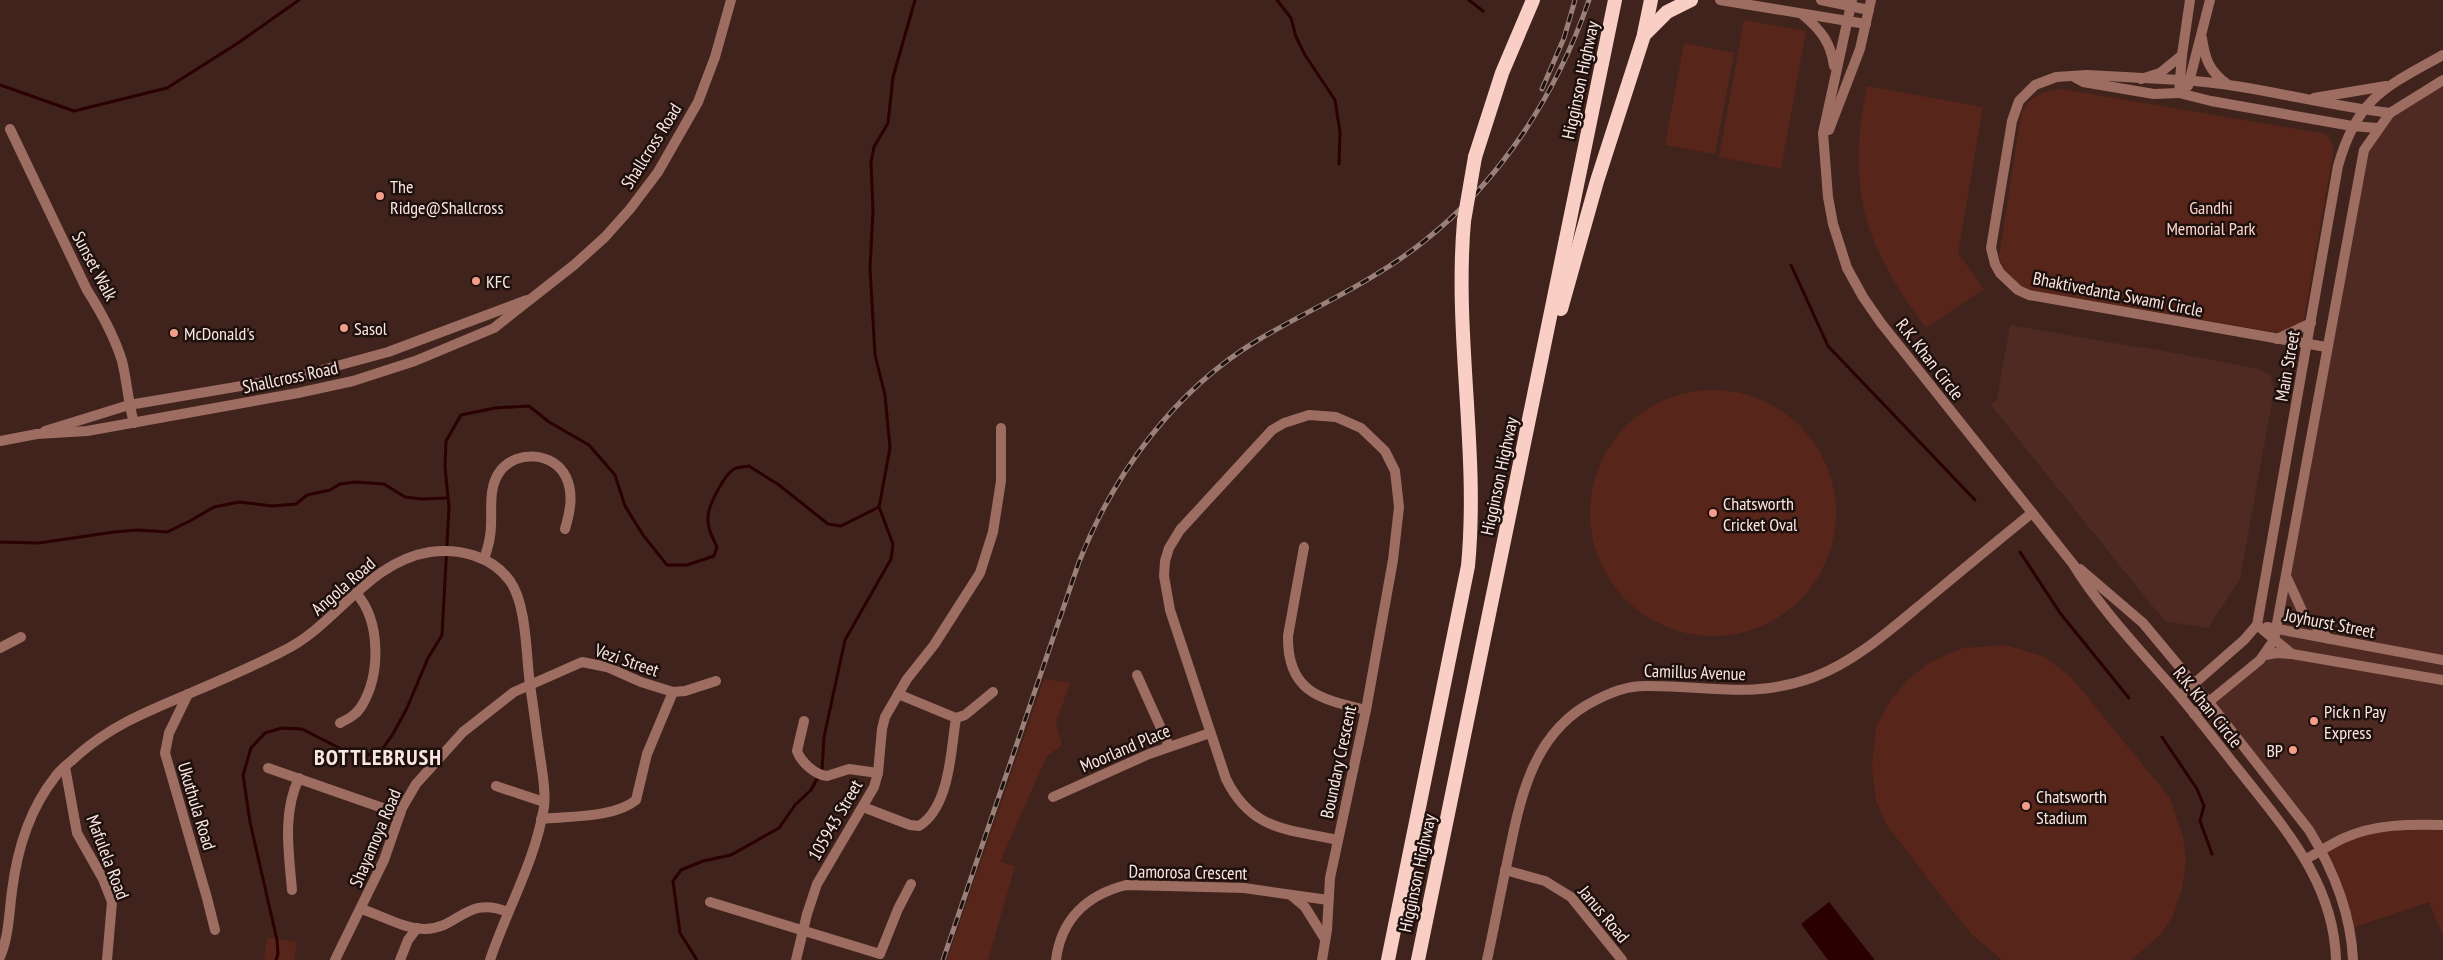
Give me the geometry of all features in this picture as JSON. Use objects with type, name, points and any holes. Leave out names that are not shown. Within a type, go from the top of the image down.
[{"type":"highway","name":"Higginson Highway","points":[[1388,960],[1468,566],[1472,507],[1462,295],[1461,253],[1464,221],[1476,157],[1502,73],[1533,0]]},
{"type":"highway","name":"Higginson Highway","points":[[1418,960],[1615,0]]},
{"type":"highway","points":[[1529,423],[1597,181],[1644,35],[1651,0]]},
{"type":"highway","points":[[1644,35],[1667,12],[1691,0]]},
{"type":"street","name":"Shallcross Road","points":[[0,441],[37,434],[65,433],[134,423],[264,400],[353,381],[415,361],[494,328],[574,266],[605,237],[630,209],[658,172],[698,102],[715,56],[731,0]]},
{"type":"street","points":[[1720,0],[1866,24]]},
{"type":"street","points":[[1821,0],[1870,5]]},
{"type":"street","points":[[2184,93],[2185,80],[2182,55],[2190,0]]},
{"type":"street","points":[[2185,80],[2202,34],[2210,0]]},
{"type":"street","name":"R.K. Khan Circle","points":[[1851,3],[1825,119],[1824,168],[1833,224],[1852,278],[1881,323],[2073,564],[2088,588],[2180,696],[2282,824],[2306,858],[2326,900],[2332,926],[2336,960]]},
{"type":"street","name":"R.K. Khan Circle","points":[[1824,146],[1831,120],[1860,49],[1870,5]]},
{"type":"street","points":[[1803,15],[1816,25],[1829,44],[1835,75]]},
{"type":"street","points":[[2202,34],[2206,62],[2216,76],[2228,85]]},
{"type":"street","points":[[2141,79],[2160,72],[2182,55]]},
{"type":"street","name":"Main Street","points":[[2256,625],[2308,344],[2338,166],[2352,126],[2364,110],[2388,86],[2443,55]]},
{"type":"street","name":"Bhaktivedanta Swami Circle","points":[[2326,347],[2042,298],[2018,290],[2000,273],[1992,254],[1992,241],[2015,110],[2020,101],[2040,82],[2056,77],[2087,75],[2185,80],[2228,85],[2390,113]]},
{"type":"street","name":"Bhaktivedanta Swami Circle","points":[[2074,77],[2083,82],[2154,94],[2184,93],[2211,101],[2352,126],[2377,128]]},
{"type":"street","name":"Main Street","points":[[2194,714],[2265,655],[2278,630],[2326,347],[2361,160],[2368,141],[2390,113],[2443,80]]},
{"type":"street","points":[[2301,99],[2341,95],[2388,86]]},
{"type":"street","name":"Sunset Walk","points":[[10,129],[87,290],[101,312],[116,342],[134,423]]},
{"type":"street","name":"Shallcross Road","points":[[37,434],[85,417],[129,405],[294,377],[388,352],[531,299]]},
{"type":"street","points":[[2277,339],[2311,324]]},
{"type":"street","name":"Boundary Crescent","points":[[1309,415],[1336,417],[1361,428],[1385,451],[1395,471],[1399,507],[1393,560],[1366,710],[1338,840],[1279,827],[1250,813],[1233,794],[1210,733],[1170,610],[1164,576],[1165,561],[1169,548],[1180,530],[1260,440],[1284,423],[1309,415]]},
{"type":"street","name":"105943 Street","points":[[796,960],[817,884],[834,852],[863,808],[878,773],[885,717],[898,694],[980,573],[993,532],[1001,481],[1001,428]]},
{"type":"street","points":[[484,559],[491,536],[493,484],[502,469],[518,458],[542,458],[549,460],[565,475],[570,504],[565,529]]},
{"type":"street","name":"Camillus Avenue","points":[[1487,960],[1521,795],[1537,755],[1557,728],[1588,704],[1624,688],[1642,686],[1734,691],[1773,688],[1812,677],[1835,668],[1877,640],[2032,513]]},
{"type":"street","points":[[1304,548],[1288,636],[1288,650],[1293,670],[1312,694],[1329,701],[1366,710]]},
{"type":"street","name":"Angola Road","points":[[0,957],[8,932],[14,875],[24,834],[39,801],[56,775],[64,767],[107,732],[143,712],[188,694],[299,642],[321,627],[373,577],[399,562],[428,552],[444,551],[466,553],[484,559],[503,574],[515,590],[521,613],[538,734],[544,802],[542,819],[524,877],[508,912],[492,959]]},
{"type":"street","name":"R.K. Khan Circle","points":[[2073,564],[2143,623],[2208,701],[2294,810],[2321,851],[2344,905],[2354,960]]},
{"type":"street","points":[[2286,577],[2304,615],[2329,639]]},
{"type":"street","points":[[340,723],[353,716],[360,708],[368,692],[373,668],[374,630],[365,603],[356,593]]},
{"type":"street","points":[[2180,696],[2244,640],[2256,625]]},
{"type":"street","name":"Joyhurst Street","points":[[2256,625],[2443,660]]},
{"type":"street","name":"Joyhurst Street","points":[[2256,625],[2292,654]]},
{"type":"street","points":[[0,648],[21,637]]},
{"type":"street","name":"Joyhurst Street","points":[[2265,655],[2277,653],[2292,654],[2443,680]]},
{"type":"street","name":"Vezi Street","points":[[530,684],[575,664],[590,662],[607,666],[641,682],[673,692],[685,691],[716,681]]},
{"type":"street","points":[[1137,675],[1169,746]]},
{"type":"street","name":"Shayamoya Road","points":[[335,960],[362,909],[384,860],[400,814],[416,784],[463,732],[514,692],[530,684]]},
{"type":"street","points":[[542,819],[600,814],[636,800],[647,754],[673,692]]},
{"type":"street","points":[[898,694],[956,718],[965,715],[993,692]]},
{"type":"street","name":"Ukuthula Road","points":[[188,694],[169,734],[165,753],[208,898],[214,930]]},
{"type":"street","points":[[863,808],[910,825],[923,824],[936,804],[946,780],[956,718]]},
{"type":"street","points":[[804,721],[797,751],[804,762],[816,772],[827,776],[849,769],[878,773]]},
{"type":"street","name":"Moorland Place","points":[[1053,797],[1169,746],[1210,733]]},
{"type":"street","name":"Mafulela Road","points":[[64,767],[77,833],[103,879],[112,902],[107,960]]},
{"type":"street","points":[[268,768],[400,814]]},
{"type":"street","points":[[292,890],[288,829],[290,808],[299,778]]},
{"type":"street","points":[[496,786],[544,802]]},
{"type":"street","points":[[2306,858],[2344,838],[2380,828],[2443,825]]},
{"type":"street","points":[[1322,960],[1330,878],[1338,840]]},
{"type":"street","name":"Janus Road","points":[[1505,870],[1544,881],[1571,896],[1622,960]]},
{"type":"street","points":[[710,902],[877,954],[882,952],[895,915],[910,884]]},
{"type":"street","name":"Damorosa Crescent","points":[[1056,960],[1066,928],[1078,910],[1110,889],[1132,885],[1244,888],[1328,900]]},
{"type":"street","points":[[1292,896],[1305,907],[1325,939]]},
{"type":"street","points":[[362,909],[417,928],[433,927],[480,906],[489,905],[508,912]]},
{"type":"street","points":[[400,960],[408,940],[417,928]]},
{"type":"shaded area","points":[[2443,80],[2443,824],[2321,850],[2208,701],[2274,641],[2361,161],[2377,129]]},
{"type":"shaded area","points":[[2010,325],[2249,367],[2261,370],[2271,376],[2274,391],[2240,579],[2208,628],[2169,622],[2163,619],[1991,405],[1997,399]]},
{"type":"shaded area","points":[[1829,902],[1874,960],[1828,960],[1801,924]]},
{"type":"green space","points":[[1744,20],[1806,31],[1781,169],[1719,157]]},
{"type":"green space","points":[[1684,43],[1734,53],[1715,154],[1665,145]]},
{"type":"green space","points":[[1867,86],[1983,107],[1958,253],[1984,289],[1926,328],[1888,270],[1865,215],[1860,186],[1859,156],[1861,123]]},
{"type":"green space","name":"Gandhi Memorial Park","points":[[2061,89],[2326,134],[2333,146],[2333,154],[2303,324],[2280,333],[2031,291],[2011,277],[1999,257],[2021,115],[2032,99],[2042,93]]},
{"type":"green space","name":"Chatsworth Cricket Oval","points":[[1713,390],[1737,393],[1760,400],[1781,411],[1800,426],[1815,445],[1826,466],[1833,489],[1836,513],[1833,537],[1826,560],[1815,581],[1800,600],[1781,615],[1760,626],[1737,633],[1713,636],[1689,633],[1666,626],[1645,615],[1626,600],[1611,581],[1600,560],[1593,537],[1590,513],[1593,489],[1600,466],[1611,445],[1626,426],[1645,411],[1666,400],[1689,393]]},
{"type":"green space","name":"Chatsworth Stadium","points":[[2006,645],[2045,657],[2071,677],[2170,798],[2183,837],[2186,861],[2182,888],[2173,916],[2161,934],[2131,960],[2002,960],[1971,934],[1888,827],[1876,801],[1872,767],[1876,727],[1892,698],[1909,679],[1930,662],[1963,648]]},
{"type":"green space","points":[[1044,679],[1070,683],[1056,723],[1062,745],[1047,756],[1000,862],[1015,866],[988,960],[947,960]]},
{"type":"green space","points":[[2443,824],[2443,936],[2429,902],[2352,928],[2321,850],[2344,837]]},
{"type":"green space","points":[[267,937],[297,942],[294,960],[264,960]]},
{"type":"waterway","points":[[0,85],[74,111],[167,88],[238,43],[299,0]]},
{"type":"waterway","points":[[822,770],[824,737],[845,640],[891,559],[893,544],[879,507],[890,448],[885,395],[875,355],[870,268],[873,211],[871,162],[874,147],[888,123],[893,77],[915,0]]},
{"type":"waterway","points":[[1277,0],[1291,18],[1296,37],[1305,55],[1335,100],[1340,132],[1339,164]]},
{"type":"waterway","points":[[1469,0],[1483,11]]},
{"type":"waterway","points":[[1791,265],[1828,346],[1975,500]]},
{"type":"waterway","points":[[276,960],[278,954],[277,940],[250,822],[243,775],[251,748],[265,733],[282,728],[302,729],[351,754],[363,756],[381,751],[393,734],[407,708],[428,658],[442,635],[449,508],[445,467],[446,441],[461,415],[495,408],[529,406],[549,422],[589,445],[615,475],[625,506],[643,535],[667,565],[687,565],[714,556],[717,547],[708,525],[709,512],[721,484],[730,472],[737,468],[749,466],[779,485],[828,524],[841,526],[879,507]]},
{"type":"waterway","points":[[0,542],[39,543],[138,530],[167,532],[214,507],[239,502],[272,506],[296,504],[307,495],[330,490],[340,484],[355,482],[384,484],[405,497],[422,499],[448,498]]},
{"type":"waterway","points":[[2020,552],[2060,613],[2129,698]]},
{"type":"waterway","points":[[2162,737],[2197,789],[2204,806],[2200,821],[2212,854]]},
{"type":"waterway","points":[[697,960],[680,933],[673,881],[681,870],[703,861],[731,855],[779,828],[795,805],[811,790],[818,777]]},
{"type":"railway","points":[[1542,89],[1564,38],[1575,0]]},
{"type":"railway","points":[[943,960],[1079,562],[1093,529],[1129,466],[1150,436],[1174,409],[1200,383],[1228,360],[1258,340],[1384,270],[1423,242],[1477,192],[1523,133],[1543,101],[1561,68],[1589,0]]},
{"type":"place","name":"The Ridge@Shallcross","points":[[380,196]]},
{"type":"place","name":"KFC","points":[[476,281]]},
{"type":"place","name":"Sasol","points":[[344,328]]},
{"type":"place","name":"McDonald's","points":[[174,333]]},
{"type":"place","name":"Chatsworth Cricket Oval","points":[[1713,513]]},
{"type":"place","name":"Pick n Pay Express","points":[[2314,721]]},
{"type":"place","name":"BP","points":[[2293,750]]},
{"type":"place","name":"Chatsworth Stadium","points":[[2026,806]]},
{"type":"district","name":"BOTTLEBRUSH","points":[[378,757]]}]
